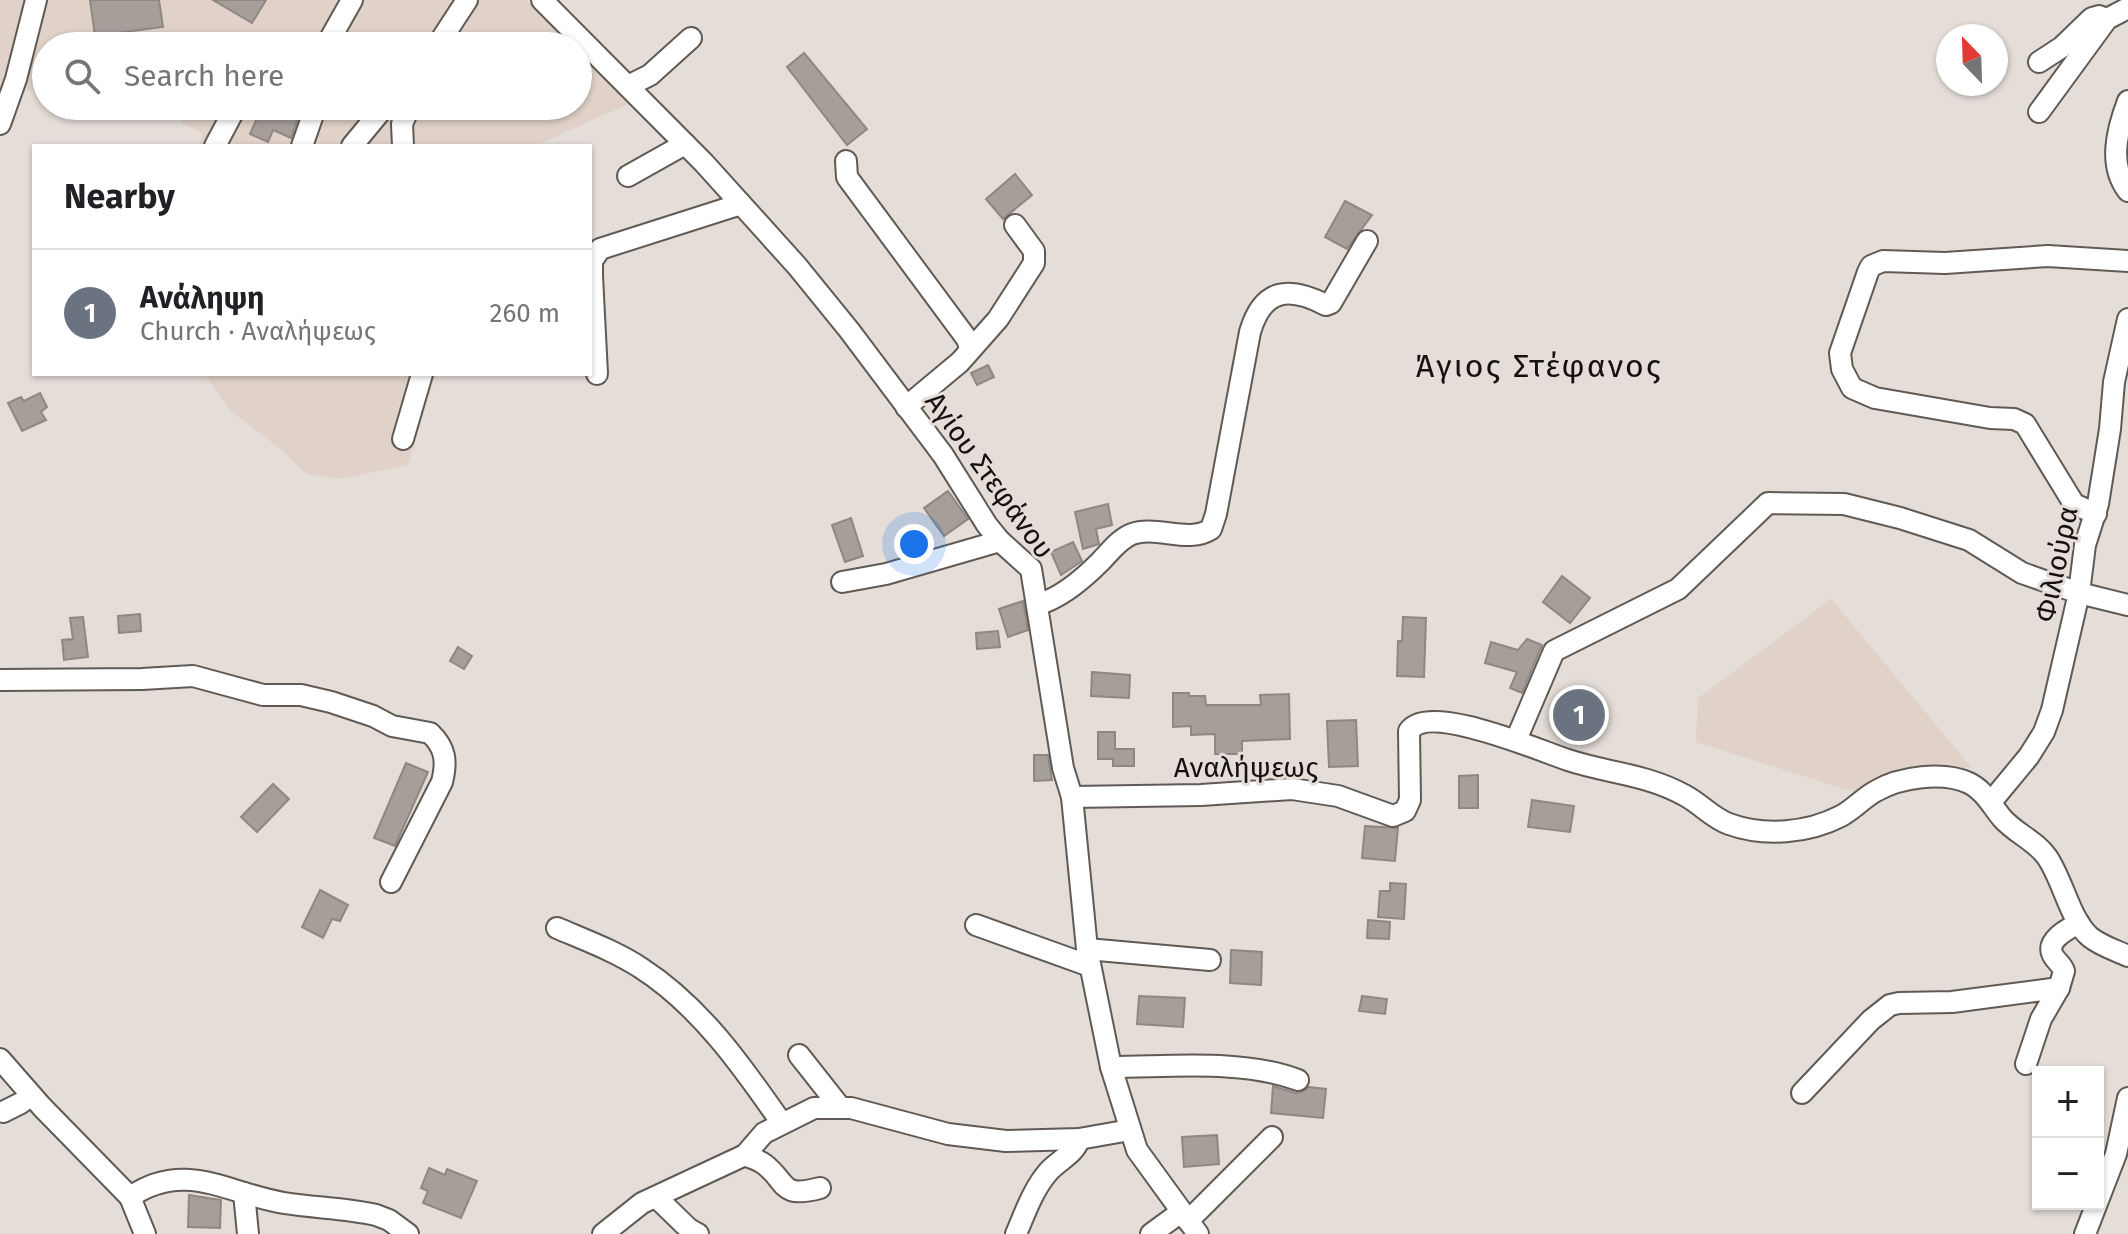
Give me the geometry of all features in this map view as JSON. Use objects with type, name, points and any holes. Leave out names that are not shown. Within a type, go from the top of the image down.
[{"type":"street","points":[[0,124],[16,79],[36,0]]},
{"type":"street","points":[[333,32],[352,0]]},
{"type":"street","points":[[446,32],[467,0]]},
{"type":"street","name":"Αγίου Στεφάνου","points":[[542,0],[574,32]]},
{"type":"street","points":[[2039,112],[2107,19],[2128,7],[2123,0]]},
{"type":"street","points":[[2039,62],[2062,47],[2092,18],[2099,16],[2107,19]]},
{"type":"street","points":[[628,86],[650,75],[691,38]]},
{"type":"street","name":"Αγίου Στεφάνου","points":[[592,50],[685,144],[820,294],[943,455],[987,525],[1031,569],[1063,768],[1072,797],[1089,957],[1111,1067],[1142,1159],[1189,1223]]},
{"type":"street","points":[[2128,101],[2121,123],[2115,167],[2119,180],[2128,191]]},
{"type":"street","points":[[216,144],[229,120]]},
{"type":"street","points":[[303,144],[311,120]]},
{"type":"street","points":[[354,144],[373,120]]},
{"type":"street","points":[[403,144],[404,120]]},
{"type":"street","points":[[628,176],[685,144]]},
{"type":"street","points":[[846,161],[847,177],[967,339],[970,348]]},
{"type":"street","points":[[597,374],[592,261],[600,249],[741,204]]},
{"type":"street","points":[[906,407],[960,362],[998,319],[1034,263],[1034,251],[1015,225]]},
{"type":"street","points":[[1039,604],[1062,592],[1132,534],[1200,534],[1211,529],[1255,318],[1262,306],[1285,293],[1301,294],[1326,305],[1331,303],[1367,241]]},
{"type":"street","points":[[2096,514],[2074,504],[2025,424],[2014,419],[1990,418],[1875,398],[1852,388],[1842,369],[1840,353],[1868,272],[1871,266],[1883,261],[1945,263],[2048,256],[2128,261]]},
{"type":"street","name":"Φιλιούρα","points":[[1991,802],[2029,756],[2044,732],[2052,710],[2079,593],[2085,545],[2096,514],[2114,382],[2128,319]]},
{"type":"street","points":[[403,439],[421,376]]},
{"type":"street","points":[[1516,740],[1554,651],[1678,589],[1768,503],[1844,504],[1900,518],[1969,540],[2016,571],[2079,593],[2128,605]]},
{"type":"street","points":[[842,582],[886,574],[1000,541]]},
{"type":"street","points":[[0,680],[193,676],[259,694],[301,695],[331,702],[392,726],[430,733],[445,753],[444,774],[391,882]]},
{"type":"street","name":"Αναλήψεως","points":[[1072,797],[1201,795],[1292,789],[1338,796],[1393,816],[1405,811],[1410,800],[1408,738],[1413,725],[1425,721],[1461,725],[1516,740],[1570,761],[1624,772],[1684,795],[1723,821],[1751,829],[1795,831],[1812,827],[1839,817],[1878,790],[1939,777],[1971,784],[1991,802],[2015,832],[2033,842],[2049,860],[2079,923],[2090,937],[2128,956]]},
{"type":"street","points":[[2026,1064],[2041,1019],[2059,988],[2064,971],[2051,949],[2062,933],[2079,923]]},
{"type":"street","points":[[976,925],[1089,957],[1210,960]]},
{"type":"street","points":[[557,928],[629,961],[658,980],[735,1057],[781,1122]]},
{"type":"street","points":[[1802,1093],[1871,1020],[1890,1005],[1960,1001],[2059,988]]},
{"type":"street","points":[[799,1055],[840,1107]]},
{"type":"street","points":[[0,1059],[130,1197],[145,1234]]},
{"type":"street","points":[[1111,1067],[1248,1068],[1274,1071],[1298,1080]]},
{"type":"street","points":[[3,1112],[31,1095]]},
{"type":"street","points":[[2085,1234],[2116,1154],[2128,1098]]},
{"type":"street","points":[[603,1234],[622,1216],[745,1155],[764,1133],[814,1108],[840,1107],[973,1138],[1041,1141],[1079,1139],[1130,1130]]},
{"type":"street","points":[[1151,1234],[1189,1223],[1272,1137]]},
{"type":"street","points":[[1016,1234],[1048,1172],[1077,1146],[1079,1139]]},
{"type":"street","points":[[745,1155],[764,1163],[782,1186],[806,1192],[820,1188]]},
{"type":"street","points":[[130,1197],[156,1183],[184,1179],[207,1181],[281,1202],[376,1215],[408,1234]]},
{"type":"street","points":[[244,1193],[248,1234]]},
{"type":"street","points":[[656,1197],[698,1234]]},
{"type":"shaded area","points":[[0,0],[27,0],[0,108]]},
{"type":"shaded area","points":[[42,0],[527,0],[559,32],[34,32]]},
{"type":"shaded area","points":[[32,40],[32,90],[19,92]]},
{"type":"shaded area","points":[[592,65],[630,103],[539,144],[198,144],[204,134],[182,120],[592,120]]},
{"type":"shaded area","points":[[205,376],[435,376],[408,465],[339,479],[307,474],[231,411]]},
{"type":"shaded area","points":[[1831,599],[1971,767],[1854,792],[1696,742],[1698,698]]},
{"type":"building","points":[[90,0],[159,0],[163,27],[94,32]]},
{"type":"building","points":[[213,0],[266,0],[252,23]]},
{"type":"building","points":[[804,53],[867,129],[847,145],[787,67]]},
{"type":"building","points":[[256,120],[297,120],[291,138],[273,130],[268,142],[250,134]]},
{"type":"building","points":[[1015,174],[1032,195],[1003,219],[986,199]]},
{"type":"building","points":[[1345,201],[1372,215],[1347,249],[1325,237]]},
{"type":"building","points":[[988,365],[994,377],[977,385],[971,373]]},
{"type":"building","points":[[40,393],[47,407],[41,412],[46,420],[22,431],[8,403],[21,397],[24,401]]},
{"type":"building","points":[[948,491],[968,519],[944,536],[924,508]]},
{"type":"building","points":[[1108,504],[1112,525],[1096,529],[1099,544],[1083,549],[1075,512]]},
{"type":"building","points":[[851,518],[863,556],[845,562],[832,525]]},
{"type":"building","points":[[1073,542],[1082,561],[1061,575],[1051,552]]},
{"type":"building","points":[[1562,576],[1590,598],[1570,623],[1543,602]]},
{"type":"building","points":[[1023,601],[1028,630],[1008,637],[999,609]]},
{"type":"building","points":[[140,614],[141,631],[119,633],[118,616]]},
{"type":"building","points":[[83,617],[88,657],[64,660],[62,640],[73,639],[70,618]]},
{"type":"building","points":[[1403,617],[1426,618],[1424,677],[1397,676],[1398,641],[1402,641]]},
{"type":"building","points":[[998,631],[1000,647],[977,649],[976,633]]},
{"type":"building","points":[[1527,639],[1542,645],[1522,693],[1510,688],[1517,672],[1485,663],[1491,642],[1518,650]]},
{"type":"building","points":[[458,647],[472,656],[464,669],[450,661]]},
{"type":"building","points":[[1092,672],[1130,675],[1129,698],[1091,696]]},
{"type":"building","points":[[1173,693],[1205,696],[1206,705],[1261,705],[1260,695],[1289,694],[1290,739],[1242,741],[1242,754],[1215,754],[1215,734],[1191,735],[1191,726],[1173,727]]},
{"type":"building","points":[[1603,701],[1606,724],[1565,730],[1562,706]]},
{"type":"building","points":[[1356,720],[1358,766],[1329,767],[1327,721]]},
{"type":"building","points":[[1098,732],[1115,732],[1115,749],[1134,749],[1134,766],[1113,766],[1113,759],[1098,759]]},
{"type":"building","points":[[1034,755],[1048,755],[1052,780],[1034,781]]},
{"type":"building","points":[[406,763],[428,772],[395,846],[374,838]]},
{"type":"building","points":[[1478,775],[1478,808],[1459,808],[1459,776]]},
{"type":"building","points":[[273,784],[289,799],[257,832],[241,817]]},
{"type":"building","points":[[1532,800],[1574,806],[1570,832],[1528,827]]},
{"type":"building","points":[[1365,826],[1398,828],[1395,861],[1362,858]]},
{"type":"building","points":[[1390,883],[1406,884],[1404,919],[1378,917],[1380,891],[1390,891]]},
{"type":"building","points":[[320,890],[348,905],[340,921],[332,919],[323,938],[302,927]]},
{"type":"building","points":[[1368,920],[1390,922],[1389,939],[1367,938]]},
{"type":"building","points":[[1231,950],[1262,952],[1261,985],[1230,983]]},
{"type":"building","points":[[1139,996],[1185,998],[1183,1027],[1137,1024]]},
{"type":"building","points":[[1362,996],[1387,999],[1385,1014],[1359,1011]]},
{"type":"building","points":[[1273,1086],[1295,1093],[1309,1087],[1326,1089],[1323,1118],[1271,1113]]},
{"type":"building","points":[[1217,1135],[1219,1164],[1184,1167],[1182,1137]]},
{"type":"building","points":[[429,1168],[445,1175],[447,1169],[477,1181],[461,1218],[423,1203],[428,1191],[421,1188]]},
{"type":"building","points":[[189,1195],[221,1200],[220,1228],[188,1227]]},
{"type":"place","name":"Ανάληψη","points":[[1579,715]]},
{"type":"district","name":"Άγιος Στέφανος","points":[[1539,366]]}]
